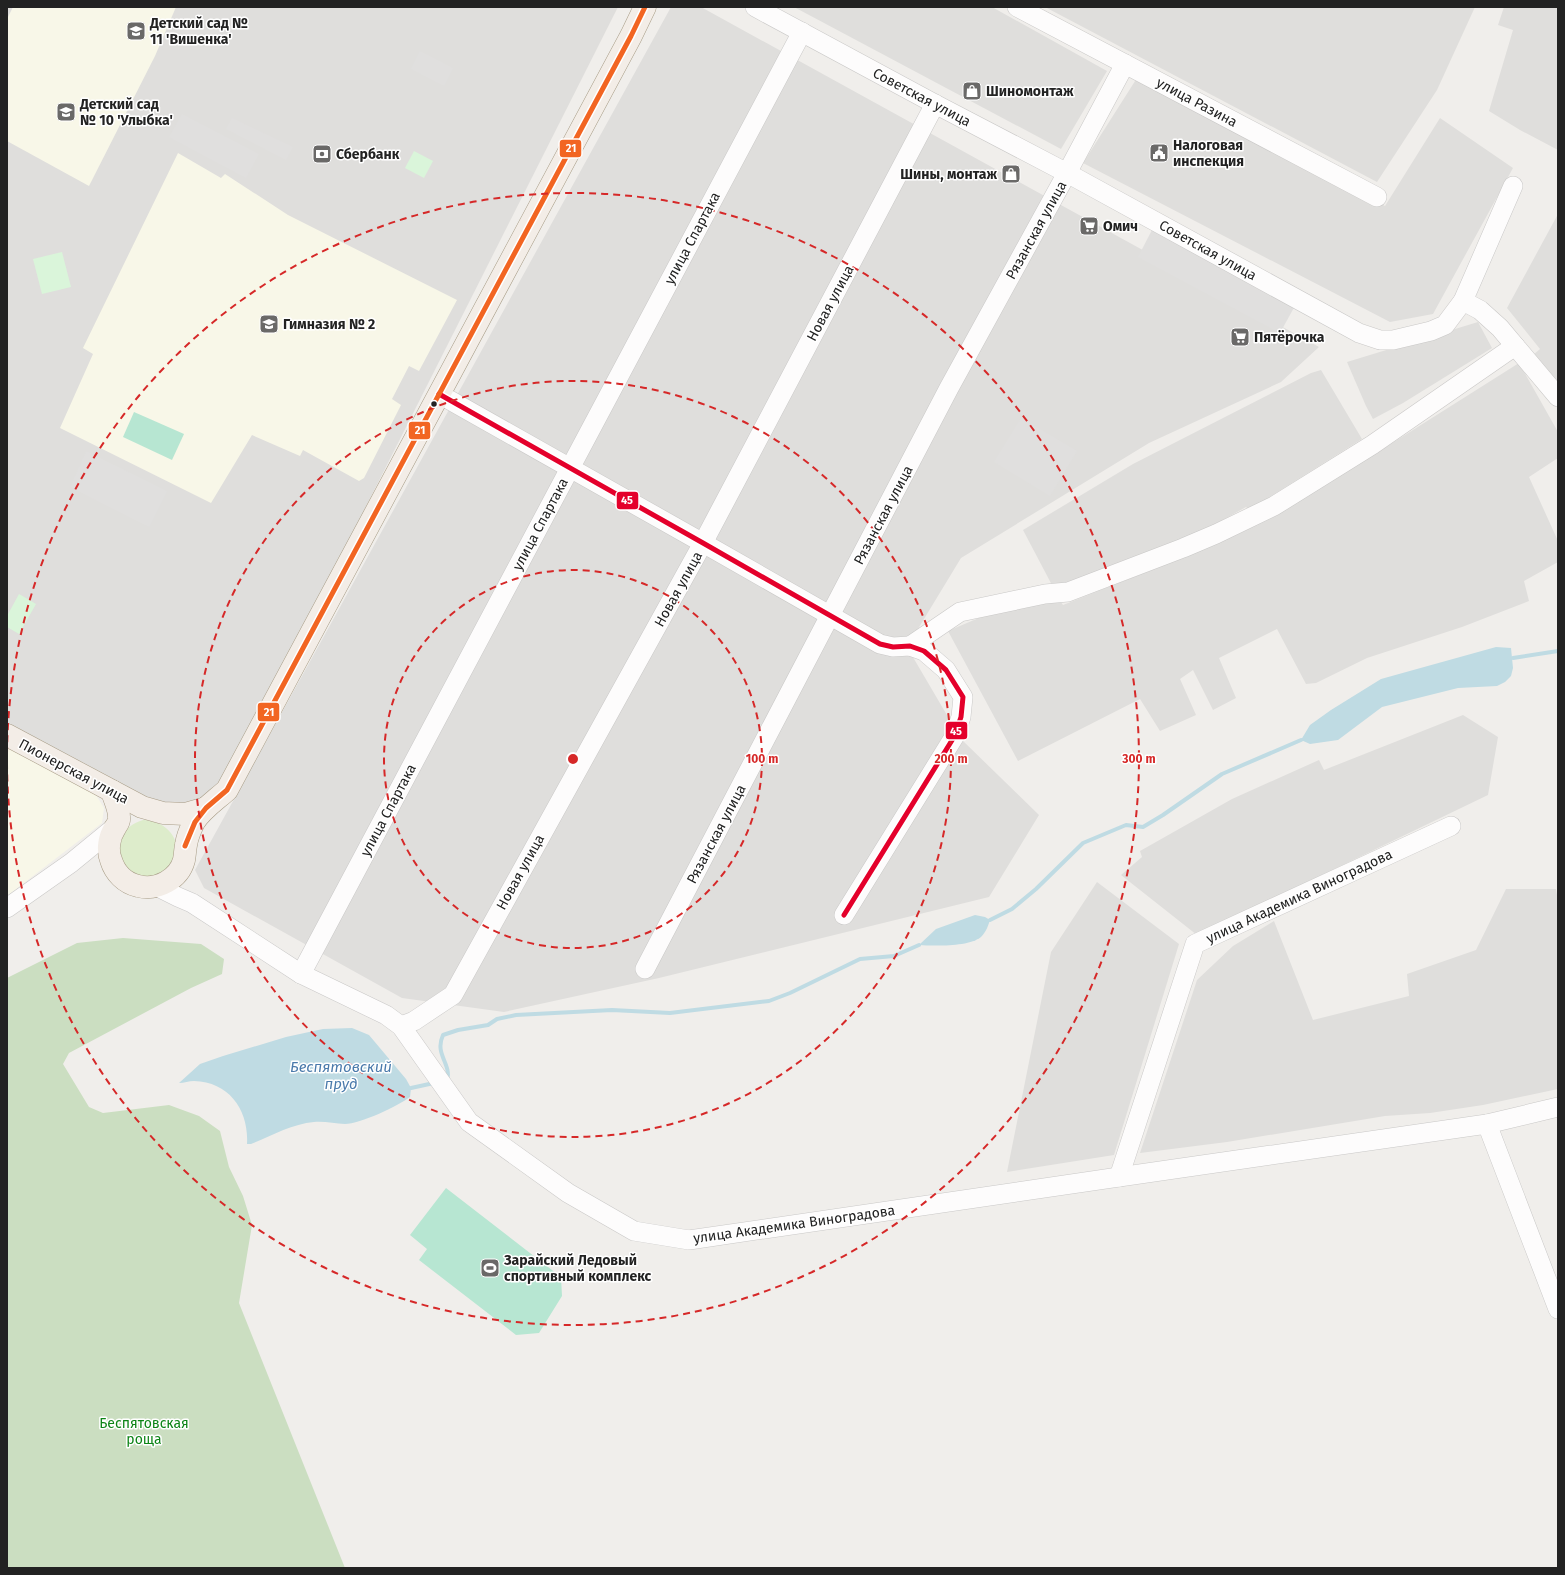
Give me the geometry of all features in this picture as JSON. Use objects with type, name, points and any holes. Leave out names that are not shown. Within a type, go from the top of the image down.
[{"type":"main road","points":[[112,791],[120,817],[110,837],[110,858],[114,868],[120,876],[139,886],[156,886],[171,879],[183,856],[195,822],[206,808],[227,790],[645,7]]},
{"type":"main road","name":"Пионерская улица","points":[[7,735],[142,807],[163,813]]},
{"type":"main road","points":[[163,813],[185,814],[206,808]]},
{"type":"street","name":"Советская улица","points":[[755,7],[1067,173],[1359,333],[1380,340],[1393,340],[1431,331],[1445,325],[1463,301],[1513,186]]},
{"type":"street","name":"улица Разина","points":[[1017,7],[1377,197]]},
{"type":"street","name":"улица Спартака","points":[[301,974],[802,32]]},
{"type":"street","name":"Рязанская улица","points":[[645,969],[949,388],[1125,64]]},
{"type":"street","name":"Новая улица","points":[[401,1026],[414,1020],[452,995],[703,543],[935,104]]},
{"type":"street","points":[[1463,301],[1480,310],[1500,328],[1558,397]]},
{"type":"street","points":[[910,646],[960,612],[1045,594],[1068,592],[1183,548],[1274,506],[1372,445],[1515,346]]},
{"type":"street","points":[[439,394],[880,644],[893,647],[910,646],[924,651],[946,670],[963,697],[961,717],[954,737],[844,915]]},
{"type":"street","points":[[7,908],[71,863],[131,813],[141,810],[152,810],[163,813],[172,819],[180,828],[184,838],[183,856],[186,891],[192,903]]},
{"type":"street","name":"улица Академика Виноградова","points":[[1118,1176],[1195,944],[1451,826]]},
{"type":"street","points":[[71,863],[92,860],[114,868]]},
{"type":"street","name":"улица Академика Виноградова","points":[[156,886],[192,903],[301,974],[386,1015],[401,1026],[469,1122],[568,1193],[634,1230],[689,1240],[1118,1176],[1488,1124],[1558,1107]]},
{"type":"street","points":[[1488,1124],[1558,1309]]},
{"type":"shaded area","points":[[7,7],[618,7],[224,788],[204,803],[162,809],[7,729]]},
{"type":"shaded area","name":"Детский сад № 10 'Улыбка'","points":[[13,7],[176,7],[155,56],[89,186],[7,141],[7,19]]},
{"type":"shaded area","points":[[671,7],[701,7],[1319,347],[1281,382],[1149,443],[961,558],[907,647],[961,739],[1039,815],[989,897],[659,978],[504,1012],[402,998],[204,888],[195,870]]},
{"type":"shaded area","points":[[794,7],[992,7],[1107,71],[1061,149]]},
{"type":"shaded area","points":[[1045,7],[1475,7],[1437,90],[1377,182]]},
{"type":"shaded area","points":[[1504,7],[1558,7],[1558,150],[1520,130],[1489,111],[1513,30],[1498,25]]},
{"type":"shaded area","points":[[420,51],[453,68],[444,86],[411,69]]},
{"type":"shaded area","points":[[1137,78],[1385,206],[1440,118],[1513,168],[1433,314],[1390,322],[1083,163]]},
{"type":"shaded area","points":[[182,114],[259,154],[246,178],[169,137]]},
{"type":"shaded area","points":[[232,118],[293,147],[286,160],[226,129]]},
{"type":"shaded area","name":"Гимназия № 2","points":[[178,153],[221,178],[225,174],[288,215],[457,300],[419,371],[409,366],[392,399],[401,405],[364,478],[359,481],[303,450],[300,456],[252,435],[211,503],[60,428],[93,354],[83,348]]},
{"type":"shaded area","points":[[1558,214],[1558,383],[1533,355],[1540,349],[1507,308]]},
{"type":"shaded area","points":[[1153,228],[1296,304],[1280,333],[1138,257]]},
{"type":"shaded area","points":[[1478,322],[1492,348],[1403,403],[1373,419],[1347,362]]},
{"type":"shaded area","points":[[1519,363],[1558,432],[1558,458],[1529,477],[1558,541],[1558,562],[1524,581],[1529,601],[1462,627],[1367,658],[1316,683],[1306,684],[1277,629],[1219,658],[1236,698],[1213,710],[1193,670],[1180,679],[1196,715],[1160,731],[1140,699],[1018,761],[948,631],[1000,609],[1058,598],[1063,605],[1187,556],[1386,447]]},
{"type":"shaded area","points":[[1321,370],[1362,439],[1249,510],[1246,507],[1205,530],[1068,587],[1053,587],[1023,530],[1133,464],[1311,373]]},
{"type":"shaded area","points":[[1021,418],[1077,451],[1050,496],[994,462]]},
{"type":"shaded area","points":[[86,451],[167,491],[149,527],[70,487]]},
{"type":"shaded area","points":[[1463,715],[1498,737],[1488,795],[1197,935],[1121,875],[1142,857],[1140,851],[1232,799],[1319,760],[1324,770]]},
{"type":"shaded area","points":[[7,745],[93,790],[104,808],[102,823],[7,896]]},
{"type":"shaded area","points":[[1097,882],[1179,944],[1114,1155],[1007,1172],[1051,952]]},
{"type":"shaded area","points":[[1506,889],[1556,889],[1558,901],[1558,1089],[1483,1105],[1430,1113],[1385,1116],[1227,1142],[1140,1153],[1197,980],[1233,946],[1274,921],[1313,1020],[1409,996],[1407,974],[1476,950]]},
{"type":"green space","points":[[414,151],[433,161],[424,178],[405,168]]},
{"type":"green space","points":[[62,252],[71,287],[42,294],[33,259]]},
{"type":"green space","points":[[134,412],[184,434],[172,460],[123,437]]},
{"type":"green space","points":[[19,594],[36,604],[19,634],[7,627],[7,616]]},
{"type":"green space","points":[[143,820],[152,821],[167,828],[175,841],[176,849],[175,857],[166,870],[159,875],[150,877],[138,876],[129,872],[122,862],[118,848],[121,836],[125,831],[130,826]]},
{"type":"green space","name":"Беспятовская роща","points":[[123,938],[201,944],[224,959],[222,974],[191,988],[69,1053],[63,1064],[89,1107],[103,1113],[169,1105],[199,1116],[220,1131],[229,1167],[243,1196],[252,1225],[239,1303],[345,1568],[7,1568],[7,978],[77,943]]},
{"type":"green space","name":"Зарайский Ледовый спортивный комплекс","points":[[446,1188],[561,1277],[562,1296],[539,1333],[516,1335],[419,1260],[427,1249],[410,1235]]},
{"type":"water","points":[[1496,647],[1511,648],[1513,668],[1511,676],[1505,682],[1497,686],[1458,688],[1382,707],[1338,740],[1310,744],[1301,740],[1310,725],[1381,679]]},
{"type":"water","points":[[975,915],[985,917],[990,920],[984,933],[976,940],[968,943],[951,945],[919,945],[936,929]]},
{"type":"water","name":"Беспятовский пруд","points":[[352,1028],[369,1035],[406,1079],[411,1088],[410,1097],[404,1101],[379,1114],[360,1121],[345,1124],[318,1122],[306,1123],[251,1144],[247,1144],[245,1120],[235,1100],[218,1087],[207,1083],[194,1081],[179,1083],[200,1064],[223,1056],[286,1037],[323,1029]]},
{"type":"waterway","points":[[1513,658],[1558,651]]},
{"type":"waterway","points":[[990,920],[1012,909],[1036,889],[1083,843],[1126,825],[1143,827],[1222,774],[1301,740]]},
{"type":"waterway","points":[[447,1081],[448,1075],[442,1054],[441,1042],[443,1035],[458,1030],[488,1025],[497,1019],[516,1015],[612,1010],[670,1013],[769,1001],[790,993],[860,959],[894,956],[919,945]]},
{"type":"waterway","points":[[411,1088],[434,1083]]},
{"type":"transit line","name":"21","points":[[185,846],[195,822],[206,808],[227,790],[631,36],[645,7]]},
{"type":"transit line","name":"45","points":[[439,394],[880,644],[893,647],[910,646],[924,651],[946,670],[963,697],[961,717],[954,737],[844,915]]},
{"type":"place","name":"Детский сад № 11 'Вишенка'","points":[[136,31]]},
{"type":"place","name":"Шиномонтаж","points":[[972,91]]},
{"type":"place","name":"Детский сад № 10 'Улыбка'","points":[[66,112]]},
{"type":"place","name":"Налоговая инспекция","points":[[1159,153]]},
{"type":"place","name":"Сбербанк","points":[[322,154]]},
{"type":"place","name":"Шины, монтаж","points":[[1011,174]]},
{"type":"place","name":"Омич","points":[[1089,226]]},
{"type":"place","name":"Гимназия № 2","points":[[269,324]]},
{"type":"place","name":"Пятёрочка","points":[[1240,337]]},
{"type":"place","name":"Зарайский Ледовый спортивный комплекс","points":[[490,1268]]}]
